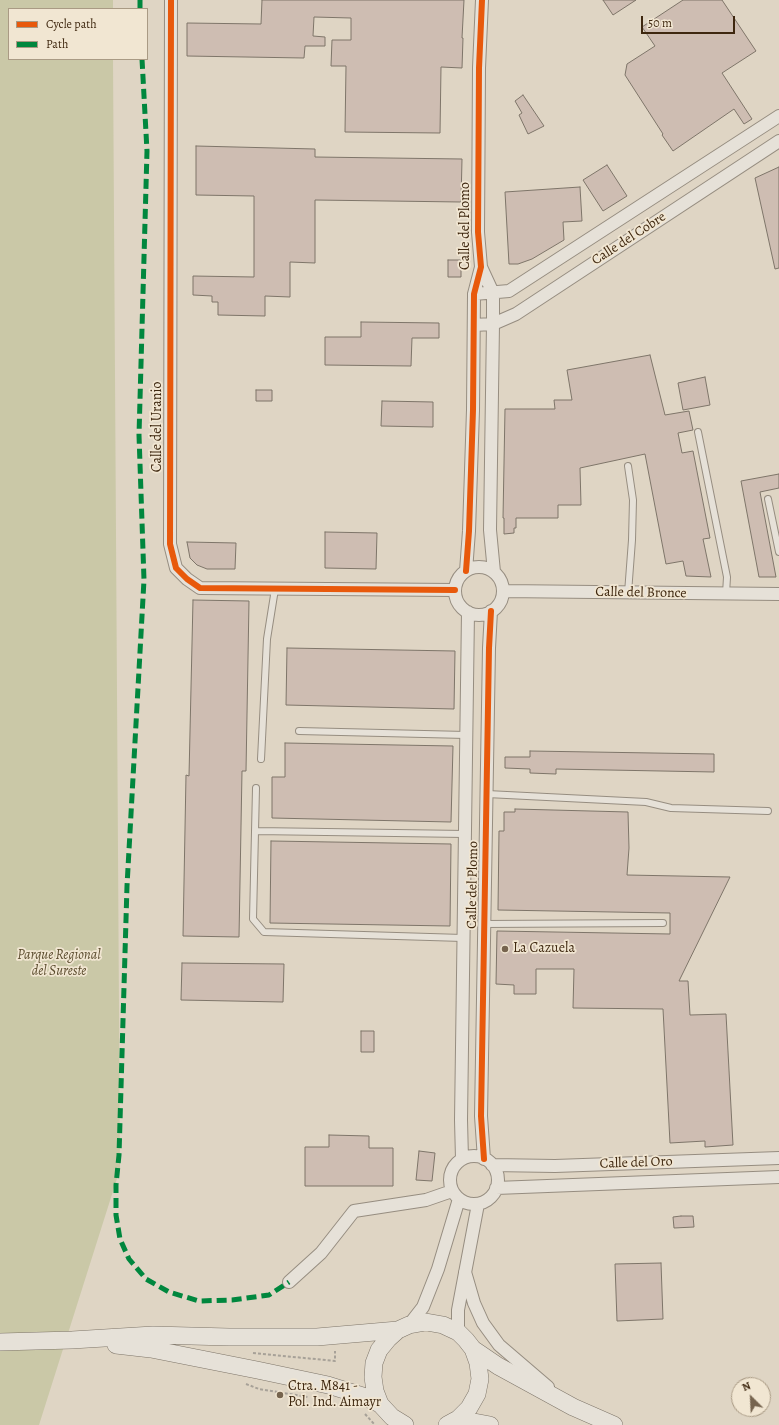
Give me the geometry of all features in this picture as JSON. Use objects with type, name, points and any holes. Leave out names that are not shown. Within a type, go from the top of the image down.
[{"type":"main road","points":[[0,1342],[72,1340],[153,1335],[335,1337],[404,1328],[426,1322],[442,1325],[458,1332],[473,1349],[498,1366],[573,1407],[614,1425]]},
{"type":"main road","points":[[380,1404],[375,1391],[373,1377],[374,1363],[379,1350],[388,1339],[404,1328]]},
{"type":"main road","points":[[72,1340],[151,1350],[328,1385],[363,1396],[380,1404],[397,1422]]},
{"type":"main road","points":[[452,1422],[469,1408],[476,1394],[480,1379],[478,1363],[473,1349]]},
{"type":"main road","points":[[452,1422],[490,1425]]},
{"type":"street","name":"Calle del Uranio","points":[[171,0],[170,544],[176,568],[186,579],[200,588],[455,590]]},
{"type":"street","name":"Calle del Plomo","points":[[466,571],[469,531],[474,294],[481,266],[478,224],[482,0]]},
{"type":"street","name":"Calle del Cobre","points":[[474,294],[509,291],[779,116]]},
{"type":"street","name":"Calle del Cobre","points":[[474,325],[493,324],[516,314],[779,141]]},
{"type":"street","name":"Calle del Plomo","points":[[481,266],[493,293],[490,530],[494,572]]},
{"type":"street","points":[[475,567],[485,568],[494,572],[499,577],[503,591],[497,606],[484,614],[475,614],[468,612],[460,606],[456,599],[455,590],[456,582],[460,576],[466,571],[475,567]]},
{"type":"street","name":"Calle del Bronce","points":[[503,591],[779,594]]},
{"type":"street","name":"Calle del Plomo","points":[[488,1162],[481,1116],[486,794],[491,611]]},
{"type":"street","name":"Calle del Plomo","points":[[462,1159],[461,1120],[468,612]]},
{"type":"street","points":[[469,1156],[477,1156],[488,1162],[496,1172],[496,1188],[489,1198],[478,1204],[468,1204],[456,1195],[450,1179],[453,1167],[462,1159],[469,1156]]},
{"type":"street","name":"Calle del Oro","points":[[488,1162],[555,1166],[779,1158]]},
{"type":"street","points":[[496,1188],[779,1177]]},
{"type":"street","points":[[289,1282],[321,1253],[354,1211],[456,1195]]},
{"type":"street","points":[[404,1328],[423,1307],[438,1269],[456,1195]]},
{"type":"street","points":[[458,1332],[458,1310],[478,1204]]},
{"type":"street","points":[[465,1272],[474,1303],[483,1324],[499,1345],[573,1407]]},
{"type":"lane","points":[[698,432],[727,576],[726,594]]},
{"type":"lane","points":[[628,466],[633,500],[628,593]]},
{"type":"lane","points":[[768,499],[779,552]]},
{"type":"lane","points":[[261,759],[266,638],[275,589]]},
{"type":"lane","points":[[299,731],[466,735]]},
{"type":"lane","points":[[256,788],[254,919],[264,932],[464,938]]},
{"type":"lane","points":[[486,794],[646,802],[671,808],[768,811]]},
{"type":"lane","points":[[256,831],[465,834]]},
{"type":"lane","points":[[484,924],[663,924]]},
{"type":"path","points":[[251,1353],[335,1361],[335,1337]]},
{"type":"path","points":[[242,1382],[280,1393],[313,1397]]},
{"type":"path","points":[[365,1413],[375,1425]]},
{"type":"green space","name":"Parque Regional del Sureste","points":[[0,0],[113,0],[113,8],[8,8],[8,60],[113,60],[120,1169],[39,1425],[0,1425]]},
{"type":"building","points":[[262,0],[464,0],[462,68],[441,67],[440,133],[345,132],[346,66],[331,66],[332,40],[351,40],[351,18],[314,17],[313,36],[325,37],[325,46],[305,46],[304,58],[187,56],[187,23],[261,24]]},
{"type":"building","points":[[603,0],[636,0],[613,15]]},
{"type":"building","points":[[683,0],[722,0],[756,51],[722,73],[752,119],[744,124],[734,109],[673,151],[625,75],[627,64],[655,46],[642,27]]},
{"type":"building","points":[[523,95],[544,126],[528,134],[519,115],[522,113],[515,101]]},
{"type":"building","points":[[196,146],[315,149],[315,157],[462,159],[461,202],[315,200],[315,263],[290,262],[290,297],[265,296],[265,316],[218,315],[218,302],[212,302],[212,296],[193,295],[193,276],[254,277],[254,196],[196,195]]},
{"type":"building","points":[[607,165],[627,196],[603,211],[583,180]]},
{"type":"building","points":[[779,167],[779,268],[775,269],[755,178]]},
{"type":"building","points":[[580,187],[582,221],[563,222],[564,240],[532,259],[518,264],[509,264],[505,192]]},
{"type":"building","points":[[448,260],[461,260],[461,277],[448,277]]},
{"type":"building","points":[[361,322],[439,323],[439,338],[412,338],[411,366],[325,365],[325,337],[361,337]]},
{"type":"building","points":[[650,355],[665,415],[689,411],[693,430],[678,433],[682,453],[693,451],[710,538],[703,539],[711,577],[686,576],[683,561],[666,564],[645,454],[580,468],[581,505],[558,505],[558,518],[516,518],[516,528],[514,528],[514,533],[504,534],[505,409],[555,409],[554,400],[572,400],[567,370]]},
{"type":"building","points":[[705,377],[710,405],[683,410],[678,383]]},
{"type":"building","points":[[256,390],[272,390],[272,401],[256,401]]},
{"type":"building","points":[[382,401],[433,402],[433,427],[381,426]]},
{"type":"building","points":[[779,474],[779,488],[760,492],[776,577],[759,577],[741,481]]},
{"type":"building","points":[[325,532],[377,533],[376,569],[325,568]]},
{"type":"building","points":[[187,542],[236,543],[235,569],[207,569],[197,565],[190,558]]},
{"type":"building","points":[[193,600],[249,601],[246,771],[242,771],[239,937],[183,936],[186,775],[189,776]]},
{"type":"building","points":[[287,648],[455,651],[454,709],[286,705]]},
{"type":"building","points":[[285,743],[453,746],[451,822],[272,818],[272,777],[285,777]]},
{"type":"building","points":[[530,751],[714,754],[714,772],[556,769],[556,774],[530,773],[530,769],[505,768],[505,757],[530,757]]},
{"type":"building","points":[[515,809],[628,812],[629,848],[627,875],[730,877],[679,981],[688,981],[690,1015],[726,1014],[733,1145],[705,1147],[705,1141],[670,1143],[663,1009],[573,1008],[574,969],[536,969],[536,994],[514,994],[514,985],[496,984],[497,931],[670,934],[670,913],[498,910],[499,831],[504,831],[504,812],[515,812]]},
{"type":"building","points":[[271,841],[451,844],[450,926],[270,923]]},
{"type":"building","points":[[182,963],[284,964],[283,1002],[181,1000]]},
{"type":"building","points":[[361,1031],[374,1031],[374,1052],[361,1052]]},
{"type":"building","points":[[329,1135],[369,1136],[369,1148],[393,1148],[393,1186],[305,1186],[305,1147],[329,1147]]},
{"type":"building","points":[[419,1151],[435,1153],[432,1181],[416,1180]]},
{"type":"building","points":[[693,1216],[694,1227],[674,1228],[673,1217]]},
{"type":"building","points":[[661,1263],[663,1319],[617,1321],[615,1264]]},
{"type":"marked path","points":[[140,0],[140,8]]},
{"type":"marked path","points":[[142,60],[147,151],[139,435],[144,580],[127,886],[116,1215],[120,1239],[129,1259],[146,1279],[169,1292],[199,1301],[232,1300],[269,1295],[289,1282]]},
{"type":"cycle path","points":[[171,0],[170,544],[176,568],[187,579],[200,588],[455,590]]},
{"type":"cycle path","points":[[466,571],[469,531],[473,410],[474,294],[481,267],[478,232],[479,68],[482,0]]},
{"type":"cycle path","points":[[484,1159],[481,1116],[489,648],[491,611]]},
{"type":"place","name":"La Cazuela","points":[[505,949]]},
{"type":"place","name":"Ctra. M841 - Pol. Ind. Aimayr","points":[[280,1395]]}]
